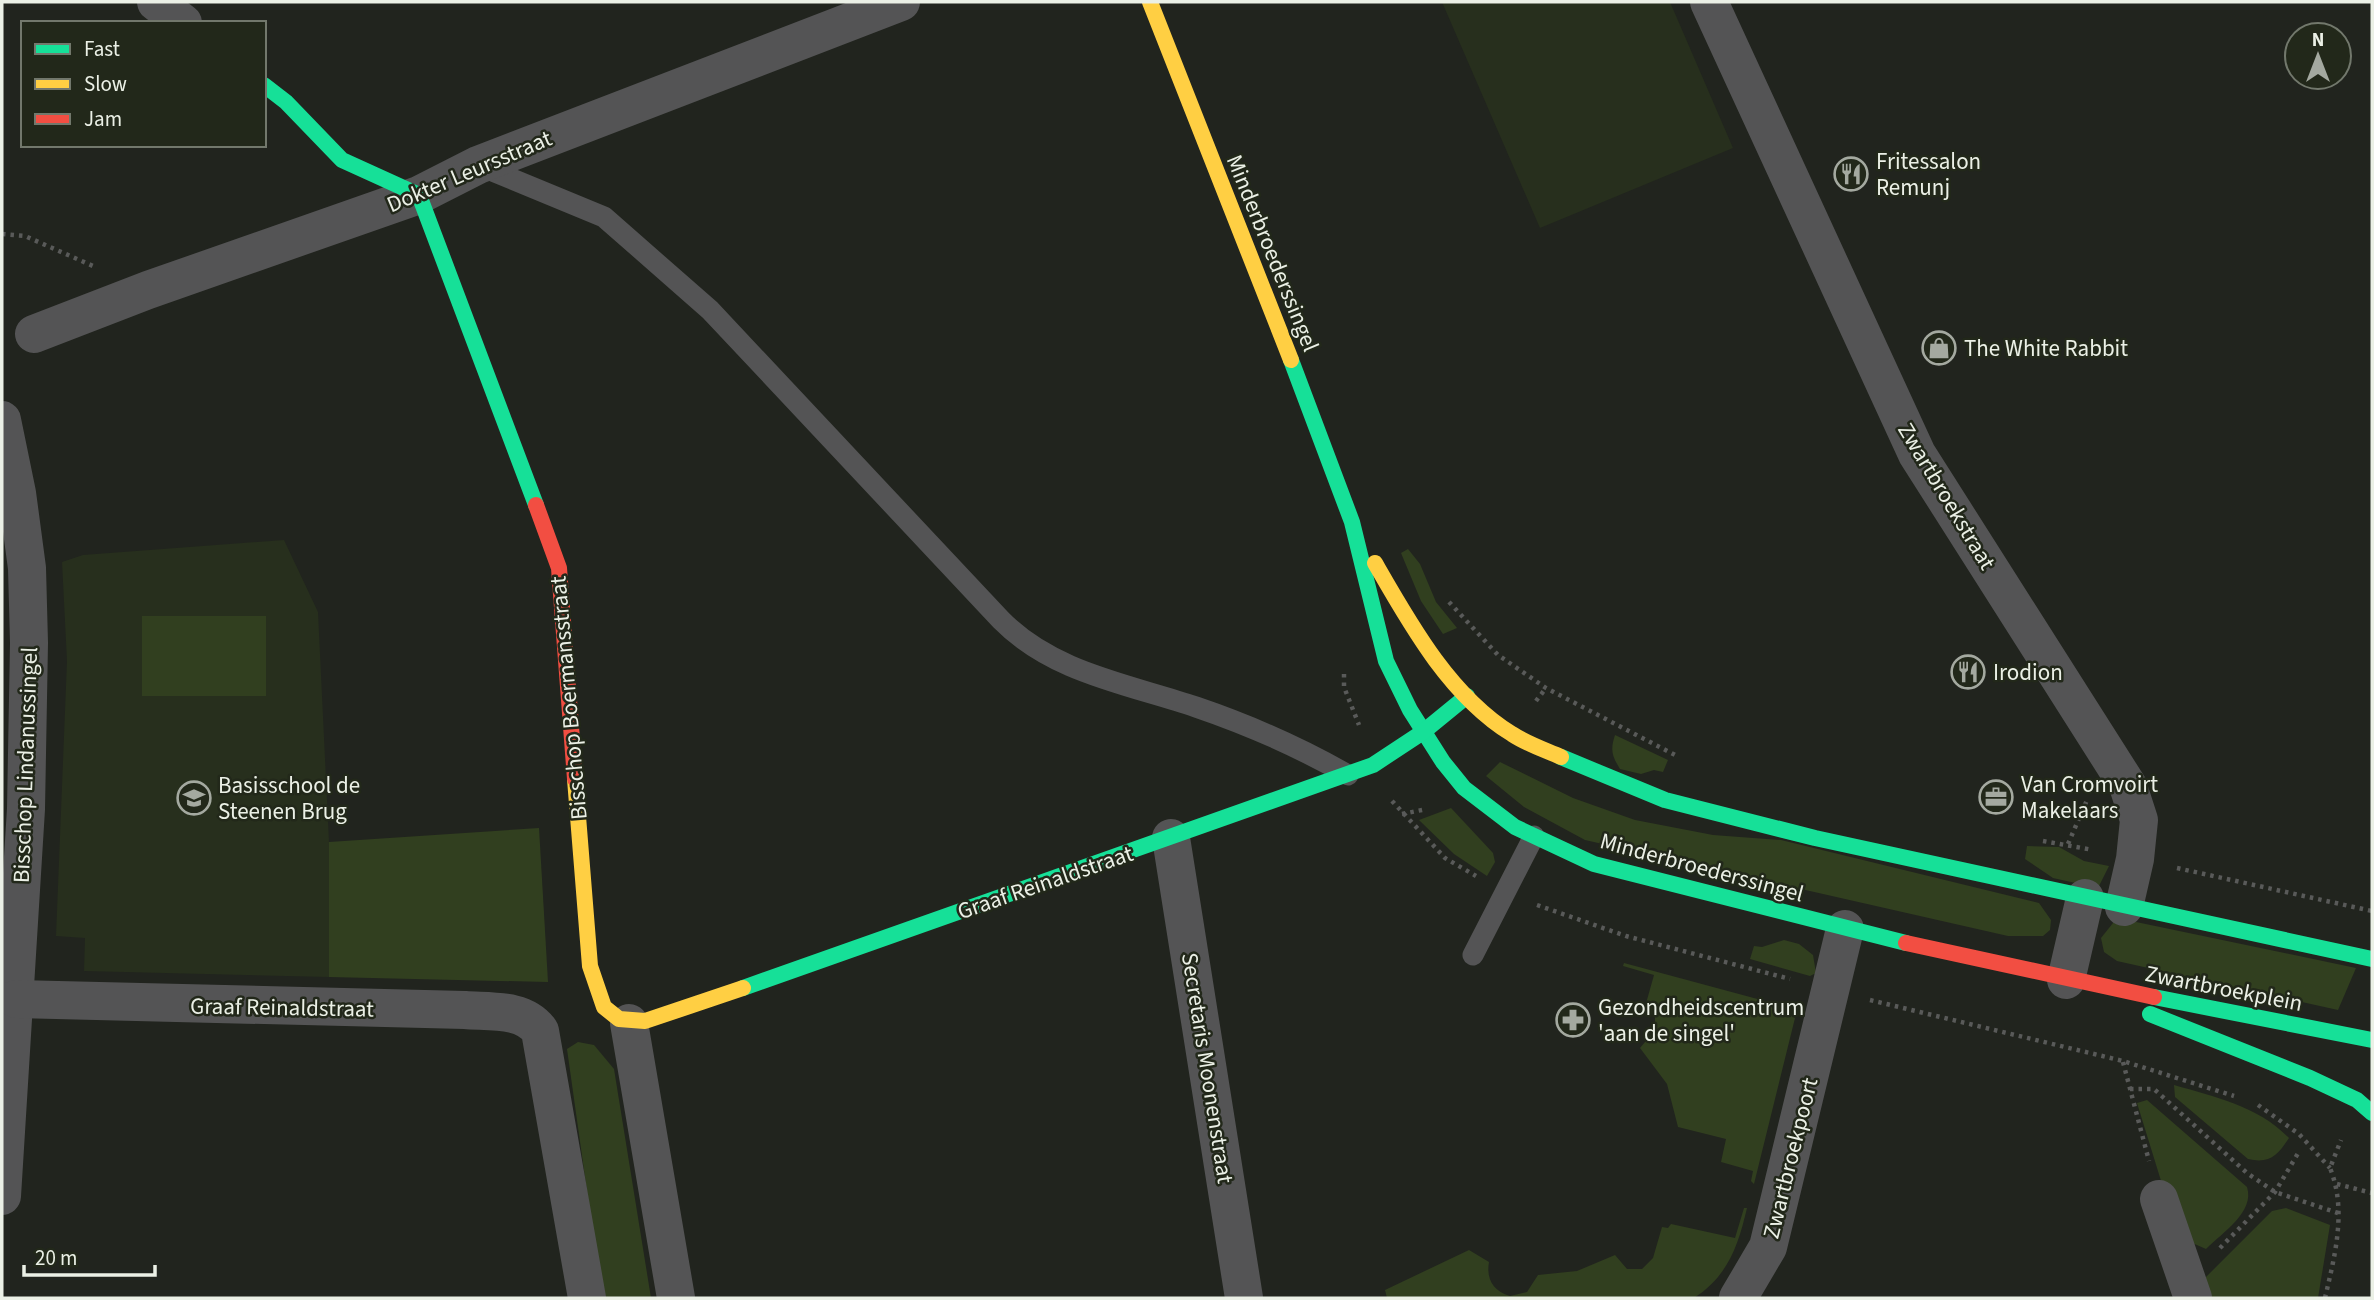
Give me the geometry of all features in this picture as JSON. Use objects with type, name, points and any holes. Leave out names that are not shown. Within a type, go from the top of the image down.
[{"type":"main road","name":"Minderbroederssingel","points":[[1150,2],[1336,474],[1352,522],[1386,661],[1423,732],[1464,788],[1515,827],[1594,864],[1845,929],[2067,980]]},
{"type":"main road","points":[[266,87],[286,103],[342,160],[419,195]]},
{"type":"main road","name":"Bisschop Boermansstraat","points":[[419,195],[559,568],[590,966],[595,990],[618,1018]]},
{"type":"main road","name":"Minderbroederssingel","points":[[1352,522],[1414,631],[1467,696],[1511,734],[1587,770],[1665,800],[1815,838],[2085,898]]},
{"type":"main road","name":"Graaf Reinaldstraat","points":[[618,1018],[662,1017],[1348,775],[1373,765],[1423,732],[1467,696]]},
{"type":"main road","points":[[2085,898],[2372,959]]},
{"type":"main road","points":[[2067,980],[2310,1078],[2357,1100],[2372,1113]]},
{"type":"main road","name":"Zwartbroekplein","points":[[2067,980],[2372,1040]]},
{"type":"street","points":[[156,2],[180,21]]},
{"type":"street","name":"Dokter Leursstraat","points":[[34,334],[148,290],[419,195],[478,165],[901,2]]},
{"type":"street","name":"Zwartbroekstraat","points":[[1709,2],[1917,454],[2128,786],[2139,820],[2135,859],[2124,907]]},
{"type":"street","name":"Bisschop Lindanussingel","points":[[2,420],[17,493],[27,568],[29,643],[26,809],[2,1196]]},
{"type":"street","name":"Secretaris Moonenstraat","points":[[1171,838],[1244,1298]]},
{"type":"street","points":[[2067,980],[2085,898]]},
{"type":"street","name":"Zwartbroekpoort","points":[[1738,1298],[1768,1247],[1845,929]]},
{"type":"street","name":"Graaf Reinaldstraat","points":[[16,999],[465,1010],[519,1015],[536,1025],[540,1031],[587,1298]]},
{"type":"street","name":"Bisschop Boermansstraat","points":[[618,1018],[676,1298]]},
{"type":"street","points":[[2159,1199],[2190,1290]]},
{"type":"lane","points":[[478,165],[604,217],[710,310],[982,600],[1028,644],[1057,661],[1197,707],[1299,747],[1348,775]]},
{"type":"lane","points":[[1473,955],[1534,836]]},
{"type":"path","points":[[2,234],[25,236],[148,290]]},
{"type":"path","points":[[1546,688],[1609,723],[1691,760]]},
{"type":"path","points":[[2033,840],[2068,844]]},
{"type":"path","points":[[2135,859],[2372,911]]},
{"type":"path","points":[[2123,1061],[2159,1199]]},
{"type":"path","points":[[2130,1088],[2154,1089],[2247,1173],[2275,1192],[2338,1213]]},
{"type":"path","points":[[2190,1290],[2275,1192],[2300,1150]]},
{"type":"path","points":[[2325,1298],[2339,1229],[2337,1184],[2372,1193]]},
{"type":"shaded area","points":[[1442,2],[1670,2],[1733,148],[1540,228]]},
{"type":"shaded area","name":"Basisschool de Steenen Brug","points":[[284,540],[318,612],[329,842],[329,977],[84,971],[85,938],[56,936],[67,661],[62,562],[83,555]]},
{"type":"green space","points":[[1408,549],[1420,564],[1436,602],[1457,628],[1443,634],[1421,601],[1401,553]]},
{"type":"green space","points":[[142,616],[266,616],[266,696],[142,696]]},
{"type":"green space","points":[[1615,735],[1668,760],[1663,772],[1654,770],[1641,774],[1620,769],[1613,753]]},
{"type":"green space","points":[[1500,762],[1573,798],[1635,820],[1713,835],[1781,840],[2039,903],[2051,920],[2050,930],[2043,936],[2008,936],[1585,840],[1524,807],[1486,776]]},
{"type":"green space","points":[[1451,808],[1493,853],[1495,862],[1487,876],[1454,854],[1419,820]]},
{"type":"green space","points":[[539,828],[548,982],[329,977],[329,842]]},
{"type":"green space","points":[[2027,846],[2059,847],[2084,861],[2109,866],[2098,888],[2053,878],[2025,859]]},
{"type":"green space","points":[[2117,918],[2356,968],[2338,1010],[2117,961],[2104,952],[2101,938]]},
{"type":"green space","points":[[1784,940],[1799,944],[1813,955],[1816,973],[1810,976],[1750,959],[1754,946],[1762,947]]},
{"type":"green space","points":[[1624,963],[1776,1004],[1795,1018],[1754,1184],[1751,1181],[1753,1171],[1721,1162],[1726,1139],[1678,1127],[1667,1084],[1640,1048],[1655,1030],[1655,1017],[1645,1007],[1654,975],[1623,966]]},
{"type":"green space","points":[[578,1042],[594,1045],[614,1069],[651,1298],[602,1298],[567,1049]]},
{"type":"green space","points":[[2174,1085],[2250,1110],[2289,1138],[2273,1157],[2262,1160],[2248,1159],[2175,1097]]},
{"type":"green space","points":[[2147,1100],[2247,1187],[2248,1196],[2242,1213],[2229,1229],[2206,1249],[2190,1242],[2166,1197],[2137,1103]]},
{"type":"green space","points":[[1744,1208],[1747,1208],[1744,1222],[1730,1259],[1715,1280],[1694,1298],[1387,1298],[1385,1290],[1469,1250],[1489,1262],[1490,1279],[1495,1288],[1510,1296],[1527,1292],[1538,1275],[1577,1271],[1615,1255],[1627,1269],[1642,1269],[1653,1258],[1662,1227],[1668,1228],[1671,1224],[1735,1238]]},
{"type":"green space","points":[[2286,1208],[2330,1225],[2318,1298],[2207,1298],[2202,1281],[2272,1211]]},
{"type":"traffic: fast","points":[[266,87],[286,102],[342,160],[419,195],[536,505]]},
{"type":"traffic: fast","points":[[1291,360],[1352,522],[1386,661],[1410,710],[1443,762],[1464,788],[1515,827],[1594,864],[1906,943]]},
{"type":"traffic: fast","points":[[743,988],[1373,765],[1423,732],[1467,696]]},
{"type":"traffic: fast","points":[[1561,757],[1665,800],[1815,838],[2372,959]]},
{"type":"traffic: fast","points":[[2154,997],[2372,1040]]},
{"type":"traffic: fast","points":[[2150,1014],[2310,1078],[2357,1100],[2372,1113]]},
{"type":"traffic: slow","points":[[1150,2],[1291,360]]},
{"type":"traffic: slow","points":[[1375,563],[1417,634],[1469,700],[1512,734],[1561,757]]},
{"type":"traffic: slow","points":[[575,779],[590,966],[604,1007],[619,1019],[645,1021],[743,988]]},
{"type":"traffic: jam","points":[[536,505],[559,568],[575,779]]},
{"type":"traffic: jam","points":[[1906,943],[2154,997]]},
{"type":"place","name":"Fritessalon Remunj","points":[[1851,174]]},
{"type":"place","name":"The White Rabbit","points":[[1939,348]]},
{"type":"place","name":"Irodion","points":[[1968,672]]},
{"type":"place","name":"Van Cromvoirt Makelaars","points":[[1996,797]]},
{"type":"place","name":"Basisschool de Steenen Brug","points":[[194,798]]},
{"type":"place","name":"Gezondheidscentrum 'aan de singel'","points":[[1573,1020]]}]
